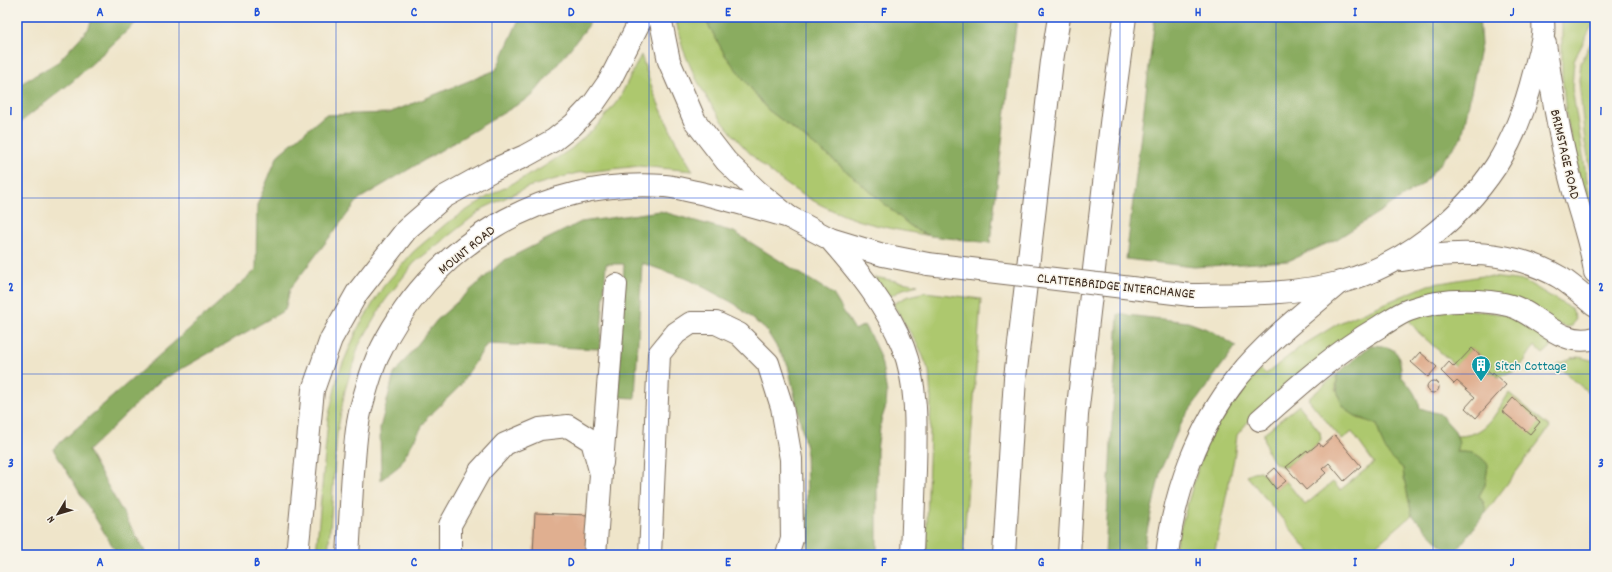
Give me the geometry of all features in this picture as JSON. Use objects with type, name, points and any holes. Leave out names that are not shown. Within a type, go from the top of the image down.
[{"type":"main road","points":[[297,555],[313,390],[331,339],[357,293],[407,229],[444,197],[491,171],[525,156],[554,140],[573,125],[594,103],[610,80],[642,17]]},
{"type":"main road","name":"CLATTERBRIDGE INTERCHANGE","points":[[660,17],[669,61],[695,121],[726,160],[757,192],[789,217],[830,239],[883,255],[928,264],[1191,295],[1279,293],[1340,282],[1366,274],[1391,262],[1418,246],[1440,229],[1461,209],[1496,165],[1513,135],[1527,99],[1543,26]]},
{"type":"main road","points":[[1004,555],[1015,378],[1052,60],[1059,17]]},
{"type":"main road","points":[[1069,555],[1077,415],[1125,17]]},
{"type":"main road","name":"BRIMSTAGE ROAD","points":[[1543,26],[1553,101],[1571,180],[1592,252],[1595,272]]},
{"type":"main road","name":"MOUNT ROAD","points":[[348,555],[356,435],[362,402],[376,359],[389,335],[408,307],[430,279],[454,256],[476,238],[503,221],[528,208],[554,198],[597,189],[631,186],[667,186],[713,196],[789,217]]},
{"type":"main road","points":[[830,239],[865,281],[885,312],[903,347],[910,371],[915,397],[912,555]]},
{"type":"main road","points":[[1391,262],[1432,255],[1470,253],[1507,257],[1537,266],[1562,279],[1595,305]]},
{"type":"main road","points":[[1166,555],[1186,470],[1200,438],[1217,406],[1238,377],[1257,356],[1301,315],[1340,282]]},
{"type":"main road","points":[[595,555],[616,285]]},
{"type":"main road","points":[[1260,420],[1302,382],[1354,342],[1407,311],[1434,303],[1463,300],[1496,302],[1518,309],[1557,333],[1574,340],[1595,338]]},
{"type":"main road","points":[[650,555],[659,354],[676,333],[691,323],[716,322],[739,334],[768,363],[782,407],[791,459],[792,539],[787,555]]},
{"type":"main road","points":[[450,555],[450,525],[480,471],[505,444],[540,429],[568,426],[592,441],[601,474]]},
{"type":"green space","points":[[92,17],[142,17],[73,81],[17,125],[17,86],[58,62],[89,28]]},
{"type":"green space","points":[[520,17],[590,17],[589,25],[532,96],[359,199],[290,289],[285,310],[160,381],[88,451],[147,555],[118,555],[53,449],[256,270],[257,205],[278,155],[325,115],[389,113],[496,70]]},
{"type":"green space","points":[[675,17],[704,17],[725,55],[767,109],[830,157],[908,224],[918,231],[931,236],[858,220],[834,211],[808,198],[784,183],[762,165],[724,124],[708,100],[683,49]]},
{"type":"green space","points":[[704,17],[1017,17],[990,243],[931,236],[918,231],[908,224],[830,157],[767,109],[725,55]]},
{"type":"green space","points":[[1155,17],[1479,17],[1481,44],[1462,137],[1423,184],[1337,239],[1288,261],[1194,267],[1126,259]]},
{"type":"green space","points":[[1562,17],[1595,17],[1595,20],[1574,60],[1572,88],[1588,186],[1595,214],[1595,223],[1589,227],[1566,114],[1562,75]]},
{"type":"green space","points":[[1595,34],[1595,187],[1585,143],[1579,80],[1581,63]]},
{"type":"green space","points":[[641,55],[655,96],[674,138],[693,171],[639,166],[577,173],[528,187],[484,208],[414,263],[384,302],[359,345],[345,390],[337,434],[328,555],[316,555],[328,419],[338,375],[358,328],[383,287],[413,252],[447,223],[487,197],[540,169],[571,149],[599,124],[619,99]]},
{"type":"green space","points":[[660,211],[734,232],[833,294],[855,330],[864,325],[878,352],[887,393],[886,406],[881,421],[877,450],[877,555],[805,555],[808,546],[806,448],[788,365],[766,330],[735,304],[690,280],[642,263],[635,398],[618,397],[624,264],[606,264],[600,349],[487,344],[459,387],[427,418],[399,466],[381,480],[380,428],[394,374],[437,320],[503,261],[581,222]]},
{"type":"green space","points":[[1482,276],[1525,281],[1572,309],[1576,318],[1572,326],[1566,327],[1452,293],[1252,417],[1237,435],[1234,459],[1214,555],[1178,555],[1175,547],[1204,447],[1232,400],[1261,369],[1266,374],[1300,347],[1339,323],[1428,285]]},
{"type":"green space","points":[[874,277],[918,285],[903,289],[889,297]]},
{"type":"green space","points":[[925,292],[981,299],[963,555],[926,555],[931,399],[929,371],[920,349],[893,304],[906,297]]},
{"type":"green space","points":[[1451,307],[1509,315],[1548,339],[1551,347],[1543,354],[1534,346],[1527,358],[1516,370],[1498,377],[1494,373],[1492,375],[1486,370],[1490,365],[1472,348],[1456,366],[1419,333],[1407,318]]},
{"type":"green space","points":[[1118,314],[1188,322],[1212,331],[1236,346],[1183,419],[1161,469],[1143,555],[1105,555]]},
{"type":"green space","points":[[1371,345],[1386,347],[1395,352],[1400,361],[1401,376],[1413,391],[1420,408],[1440,414],[1455,431],[1459,442],[1456,452],[1466,452],[1477,455],[1481,457],[1488,465],[1485,485],[1479,496],[1484,503],[1486,512],[1453,555],[1451,555],[1412,515],[1403,468],[1392,459],[1385,449],[1377,424],[1351,413],[1345,408],[1338,395],[1337,374]]},
{"type":"green space","points":[[1579,357],[1595,361],[1595,398],[1556,365],[1571,358]]},
{"type":"green space","points":[[1337,374],[1336,389],[1357,418],[1377,424],[1386,449],[1392,458],[1403,468],[1412,515],[1365,555],[1312,555],[1247,476],[1253,472],[1260,471],[1276,489],[1286,481],[1305,505],[1333,482],[1340,490],[1374,463],[1352,432],[1342,440],[1308,399]]},
{"type":"green space","points":[[1509,393],[1550,427],[1486,512],[1484,503],[1479,496],[1485,485],[1488,465],[1485,461],[1474,454],[1455,452],[1459,442],[1457,436],[1467,435],[1483,428],[1489,423]]},
{"type":"green space","points":[[1299,405],[1320,432],[1321,440],[1308,452],[1307,450],[1286,467],[1280,466],[1272,460],[1269,455],[1265,445],[1264,433]]},
{"type":"building","name":"Sitch Cottage","points":[[1472,348],[1490,365],[1486,370],[1492,375],[1493,373],[1506,385],[1476,418],[1465,408],[1475,397],[1457,381],[1454,384],[1441,371],[1449,362],[1454,367]]},
{"type":"building","points":[[1420,352],[1437,367],[1428,377],[1411,362]]},
{"type":"building","points":[[1433,381],[1437,383],[1439,387],[1437,391],[1433,393],[1429,391],[1427,387],[1429,383]]},
{"type":"building","points":[[1513,398],[1540,422],[1530,434],[1502,411]]},
{"type":"building","points":[[1335,435],[1361,466],[1344,481],[1329,463],[1322,469],[1326,473],[1306,490],[1286,467],[1307,450],[1308,452],[1319,443],[1322,447]]},
{"type":"building","points":[[1275,468],[1286,481],[1276,489],[1266,476]]},
{"type":"building","points":[[535,513],[589,515],[588,555],[533,555]]},
{"type":"place","name":"Sitch Cottage","points":[[1481,382]]}]
